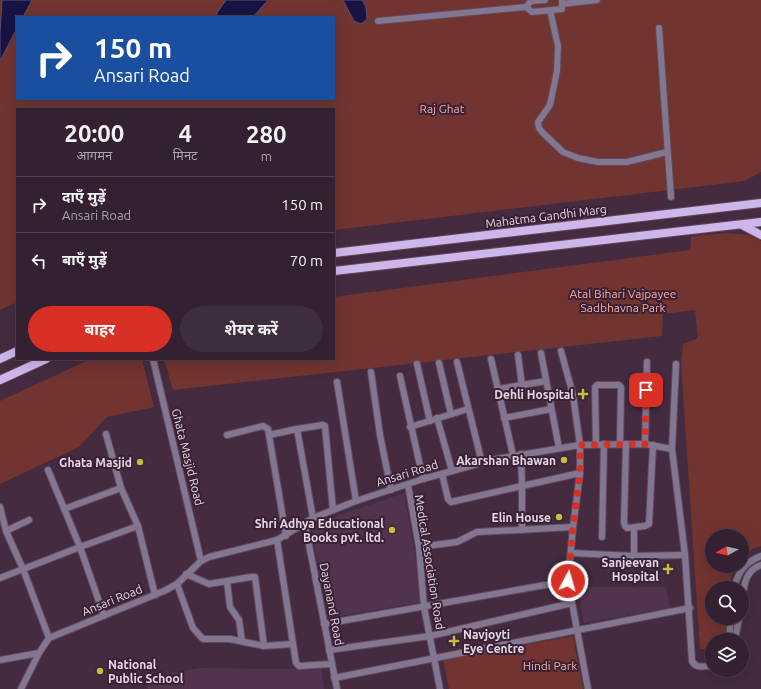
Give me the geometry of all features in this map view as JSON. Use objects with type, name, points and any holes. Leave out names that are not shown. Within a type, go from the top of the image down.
[{"type":"main road","name":"Mahatma Gandhi Marg","points":[[335,253],[761,203]]},
{"type":"main road","points":[[335,271],[761,222]]},
{"type":"main road","points":[[742,225],[761,235]]},
{"type":"main road","points":[[0,359],[16,351]]},
{"type":"main road","points":[[0,380],[44,360]]},
{"type":"street","points":[[378,21],[526,7],[531,1],[544,0]]},
{"type":"street","points":[[526,7],[532,12],[562,9],[562,2],[597,0]]},
{"type":"street","points":[[550,10],[558,52],[550,105],[538,122],[539,128],[543,133],[563,152],[578,158],[598,162],[632,162],[667,152]]},
{"type":"street","points":[[659,32],[671,197]]},
{"type":"street","points":[[561,351],[572,395],[580,445],[580,473],[568,581],[576,631],[588,689]]},
{"type":"street","points":[[541,353],[559,448]]},
{"type":"street","points":[[518,355],[522,386]]},
{"type":"street","points":[[491,359],[513,455]]},
{"type":"street","name":"Ghata Masjid Road","points":[[153,360],[201,561]]},
{"type":"street","points":[[457,362],[482,463]]},
{"type":"street","points":[[645,444],[647,362]]},
{"type":"street","points":[[439,363],[451,414]]},
{"type":"street","points":[[417,364],[430,421]]},
{"type":"street","points":[[676,364],[672,449],[685,555],[690,608],[692,661],[700,667],[705,666]]},
{"type":"street","points":[[371,372],[380,434],[391,490]]},
{"type":"street","points":[[400,376],[410,427],[423,480]]},
{"type":"street","points":[[337,382],[356,501]]},
{"type":"street","points":[[498,389],[546,382]]},
{"type":"street","points":[[596,444],[595,387],[597,385],[619,385],[621,387],[624,522],[626,527],[634,528],[649,524],[653,445]]},
{"type":"street","points":[[410,427],[468,409]]},
{"type":"street","points":[[504,418],[551,409]]},
{"type":"street","points":[[437,418],[452,471]]},
{"type":"street","points":[[227,435],[263,426],[268,429],[286,536]]},
{"type":"street","points":[[269,435],[297,428],[325,426],[333,510]]},
{"type":"street","points":[[297,428],[313,518]]},
{"type":"street","points":[[106,434],[121,488],[138,526],[155,595]]},
{"type":"street","points":[[602,537],[604,444]]},
{"type":"street","name":"Ansari Road","points":[[49,638],[155,595],[177,584],[201,561],[216,555],[277,540],[286,536],[313,518],[333,510],[356,501],[442,474],[513,455],[580,445],[645,444],[672,449]]},
{"type":"street","points":[[521,454],[522,530]]},
{"type":"street","points":[[48,470],[80,547],[104,616]]},
{"type":"street","points":[[442,474],[448,499],[451,502],[580,473]]},
{"type":"street","name":"Medical Association Road","points":[[408,485],[419,548],[424,607],[440,689]]},
{"type":"street","points":[[64,509],[121,488]]},
{"type":"street","points":[[0,507],[6,530],[23,569],[49,638],[39,653],[21,689]]},
{"type":"street","points":[[6,530],[30,520]]},
{"type":"street","name":"Dayanand Road","points":[[305,524],[336,689]]},
{"type":"street","points":[[0,578],[138,526]]},
{"type":"street","points":[[419,548],[457,542],[477,532],[573,527]]},
{"type":"street","points":[[634,528],[634,556]]},
{"type":"street","points":[[277,540],[296,663],[298,665],[331,664]]},
{"type":"street","points":[[571,553],[634,556],[685,555]]},
{"type":"street","points":[[736,581],[740,571],[746,564],[761,556]]},
{"type":"street","points":[[747,581],[750,571],[761,565]]},
{"type":"street","points":[[186,574],[209,584],[255,577],[264,646]]},
{"type":"street","points":[[227,581],[230,607],[239,620],[242,641]]},
{"type":"street","points":[[324,624],[568,581]]},
{"type":"street","points":[[177,584],[193,628],[200,637],[205,639],[230,639],[264,646],[292,644]]},
{"type":"street","points":[[329,650],[430,636],[572,603]]},
{"type":"street","points":[[334,678],[690,608]]},
{"type":"street","points":[[0,660],[39,653]]},
{"type":"shaded area","points":[[2,0],[32,0],[24,16],[16,16],[16,30],[0,61]]},
{"type":"shaded area","points":[[226,0],[268,0],[254,16],[217,16],[217,13]]},
{"type":"shaded area","points":[[343,0],[362,0],[366,7],[367,19],[361,24],[354,21]]},
{"type":"shaded area","points":[[404,493],[423,602],[328,618],[311,525]]},
{"type":"shaded area","points":[[578,587],[666,587],[670,608],[584,623]]},
{"type":"shaded area","points":[[200,668],[321,669],[324,689],[148,689],[145,677]]},
{"type":"green space","name":"Raj Ghat","points":[[0,0],[761,0],[761,172],[745,181],[335,230],[335,108],[16,108],[16,302],[0,310]]},
{"type":"green space","name":"Atal Bihari Vajpayee Sadbhavna Park","points":[[727,233],[749,235],[761,241],[761,546],[754,548],[749,552],[749,529],[705,529],[705,573],[732,573],[730,581],[705,581],[705,625],[727,625],[727,633],[705,633],[705,649],[700,649],[681,363],[683,344],[698,338],[695,310],[663,314],[662,336],[173,390],[164,360],[335,360],[335,297],[690,250],[691,236]]},
{"type":"green space","points":[[89,360],[142,360],[154,407],[107,417],[79,447],[0,484],[0,401]]},
{"type":"green space","name":"Hindi Park","points":[[573,636],[583,689],[449,689],[443,660]]},
{"type":"place","name":"Dehli Hospital","points":[[583,394]]},
{"type":"place","name":"Akarshan Bhawan","points":[[564,460]]},
{"type":"place","name":"Ghata Masjid","points":[[140,462]]},
{"type":"place","name":"Elin House","points":[[559,517]]},
{"type":"place","name":"Shri Adhya Educational Books pvt. ltd.","points":[[392,530]]},
{"type":"place","name":"Sanjeevan Hospital","points":[[668,569]]},
{"type":"place","name":"Navjoyti Eye Centre","points":[[454,641]]},
{"type":"place","name":"National Public School","points":[[100,671]]},
{"type":"route","points":[[568,581],[580,473],[580,445],[645,444],[646,390]]}]
